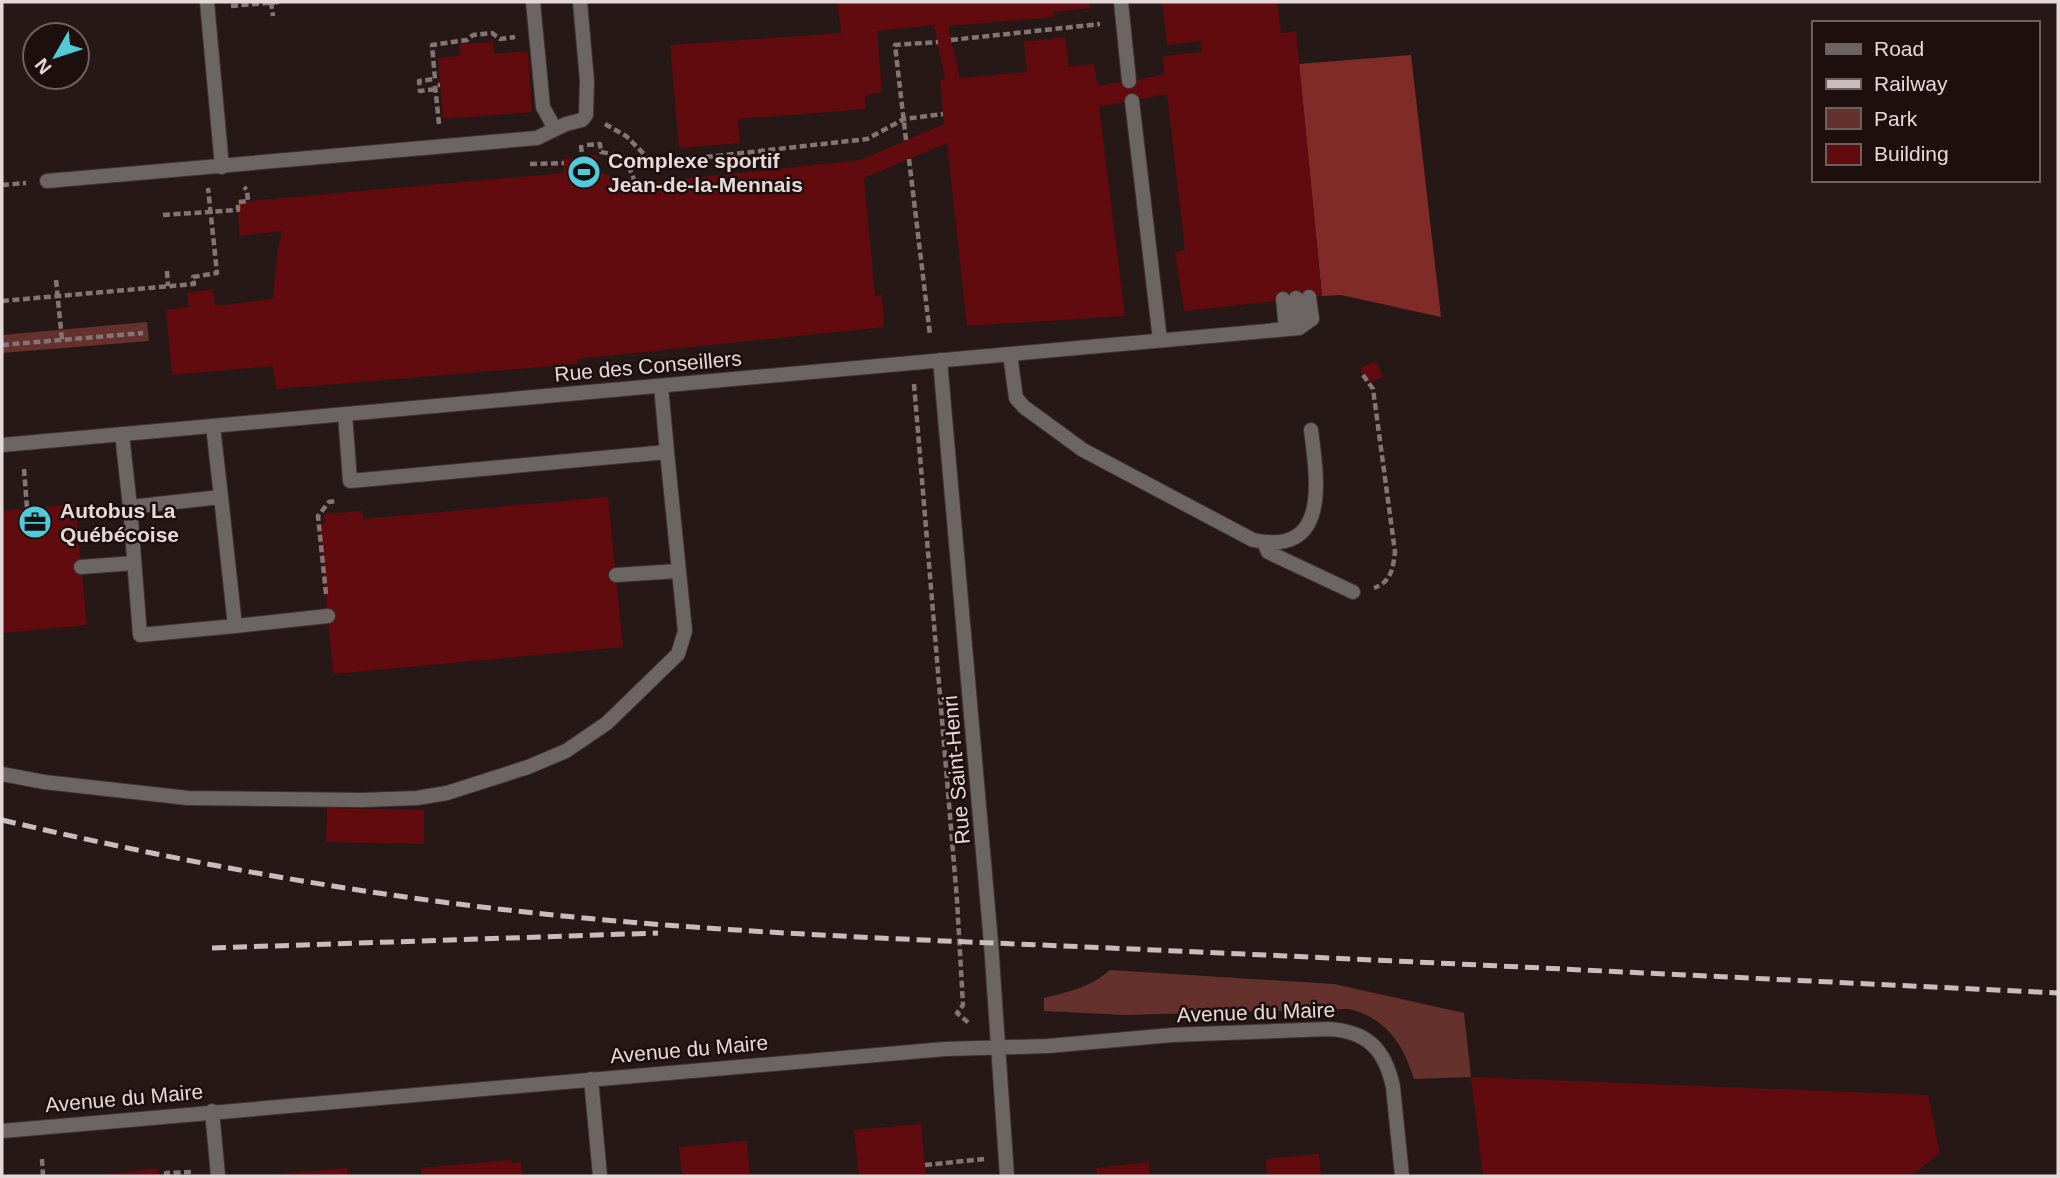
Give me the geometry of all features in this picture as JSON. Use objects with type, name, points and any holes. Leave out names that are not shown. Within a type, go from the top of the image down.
[{"type":"street","points":[[207,2],[222,167]]},
{"type":"street","points":[[533,2],[543,107],[555,129]]},
{"type":"street","points":[[47,181],[537,138],[582,120],[586,115],[587,81],[580,2]]},
{"type":"street","points":[[1121,2],[1129,81]]},
{"type":"street","points":[[1132,101],[1160,340]]},
{"type":"street","points":[[1296,298],[1312,319],[1292,329],[1296,298]]},
{"type":"street","name":"Rue des Conseillers","points":[[2,445],[1292,329]]},
{"type":"street","points":[[1010,354],[1016,398],[1024,407],[1083,450],[1253,540],[1264,542],[1297,536],[1314,514],[1317,489],[1311,430]]},
{"type":"street","name":"Rue Saint-Henri","points":[[940,360],[983,836],[1007,1176]]},
{"type":"street","points":[[2,774],[57,784],[188,798],[362,800],[447,793],[528,767],[566,751],[607,723],[678,654],[685,631],[661,386]]},
{"type":"street","points":[[345,414],[350,481],[667,452]]},
{"type":"street","points":[[214,426],[235,626]]},
{"type":"street","points":[[122,434],[140,635],[328,616]]},
{"type":"street","points":[[130,507],[221,497]]},
{"type":"street","points":[[1264,542],[1268,552],[1353,592]]},
{"type":"street","points":[[81,567],[134,563]]},
{"type":"street","points":[[616,575],[678,571]]},
{"type":"street","name":"Avenue du Maire","points":[[2,1131],[945,1049],[1172,1035],[1328,1029],[1354,1032],[1376,1047],[1390,1074],[1402,1176]]},
{"type":"street","points":[[591,1079],[600,1176]]},
{"type":"street","points":[[212,1111],[218,1176]]},
{"type":"path","points":[[271,2],[273,16]]},
{"type":"path","points":[[226,7],[279,2]]},
{"type":"path","points":[[951,40],[1122,21]]},
{"type":"path","points":[[440,85],[435,85],[435,89],[420,91],[419,81],[435,79],[432,45],[492,33],[500,39],[536,35]]},
{"type":"path","points":[[483,34],[484,43]]},
{"type":"path","points":[[906,140],[895,45],[938,41]]},
{"type":"path","points":[[608,125],[626,136],[653,163],[867,139],[904,119],[943,114]]},
{"type":"path","points":[[600,144],[601,152],[617,155],[626,163],[632,171],[635,184]]},
{"type":"path","points":[[581,145],[582,156]]},
{"type":"path","points":[[526,158],[530,164],[536,165],[564,163]]},
{"type":"path","points":[[909,159],[930,335]]},
{"type":"path","points":[[163,215],[238,210],[238,202],[248,201],[247,190],[242,184]]},
{"type":"path","points":[[2,301],[194,284],[193,277],[217,274],[208,188]]},
{"type":"path","points":[[167,271],[168,286]]},
{"type":"path","points":[[56,280],[62,340]]},
{"type":"path","points":[[2,345],[143,332]]},
{"type":"path","points":[[1353,592],[1384,584],[1390,577],[1395,552],[1373,389],[1363,374]]},
{"type":"path","name":"Rue Saint-Henri","points":[[915,400],[957,900],[963,1005],[957,1013]]},
{"type":"path","points":[[24,469],[27,508]]},
{"type":"path","points":[[328,616],[318,516],[329,502],[351,499],[350,481]]},
{"type":"path","points":[[76,516],[83,515]]},
{"type":"path","points":[[925,1165],[1005,1156]]},
{"type":"path","points":[[42,1159],[43,1176]]},
{"type":"path","points":[[166,1176],[166,1173],[191,1172]]},
{"type":"green space","points":[[147,322],[149,341],[2,353],[2,335]]},
{"type":"green space","points":[[1110,970],[1334,984],[1464,1013],[1471,1077],[1414,1079],[1391,1034],[1373,1019],[1349,1009],[1125,1015],[1044,1011],[1044,998],[1087,985]]},
{"type":"shaded area","points":[[1411,55],[1441,317],[1341,295],[1322,296],[1299,64]]},
{"type":"building","points":[[837,2],[1090,2],[1090,8],[1053,12],[1054,17],[948,26],[960,78],[1027,72],[1024,42],[1065,37],[1069,67],[1094,64],[1098,86],[1164,75],[1163,56],[1202,52],[1200,41],[1167,45],[1162,2],[1277,2],[1281,33],[1296,31],[1322,296],[1184,311],[1175,252],[1185,250],[1167,94],[1099,107],[1125,316],[967,326],[947,143],[864,178],[875,296],[882,295],[884,327],[577,359],[577,364],[276,389],[273,366],[172,375],[166,310],[189,307],[187,293],[213,289],[215,306],[273,299],[282,231],[239,236],[238,202],[564,173],[564,159],[597,155],[599,172],[614,177],[622,191],[635,190],[635,184],[860,160],[944,124],[940,80],[945,80],[934,25],[877,31],[882,92],[865,95],[866,109],[738,119],[740,143],[679,148],[670,45],[841,33]]},
{"type":"building","points":[[493,42],[494,54],[528,51],[532,112],[443,119],[438,58],[460,56],[459,44]]},
{"type":"building","points":[[1376,361],[1383,377],[1367,383],[1360,368]]},
{"type":"building","points":[[608,497],[623,647],[333,674],[319,525],[325,524],[324,514],[362,511],[363,519]]},
{"type":"building","points":[[75,504],[87,625],[2,633],[2,511]]},
{"type":"building","points":[[327,808],[424,810],[424,844],[326,842]]},
{"type":"building","points":[[1471,1077],[1928,1095],[1940,1153],[1911,1176],[1483,1176]]},
{"type":"building","points":[[921,1124],[926,1176],[859,1176],[854,1130]]},
{"type":"building","points":[[747,1141],[750,1176],[682,1176],[679,1147]]},
{"type":"building","points":[[1319,1154],[1321,1176],[1267,1176],[1266,1159]]},
{"type":"building","points":[[511,1160],[512,1163],[521,1162],[523,1176],[422,1176],[421,1168]]},
{"type":"building","points":[[1149,1162],[1150,1176],[1097,1176],[1096,1168]]},
{"type":"building","points":[[158,1168],[159,1176],[104,1175]]},
{"type":"building","points":[[347,1168],[348,1176],[279,1176],[279,1174]]},
{"type":"railway","points":[[2,820],[136,850],[339,887],[544,914],[702,928],[2058,993]]},
{"type":"railway","points":[[212,948],[658,933]]},
{"type":"place","name":"Complexe sportif Jean-de-la-Mennais","points":[[584,172]]},
{"type":"place","name":"Autobus La Québécoise","points":[[35,522]]}]
